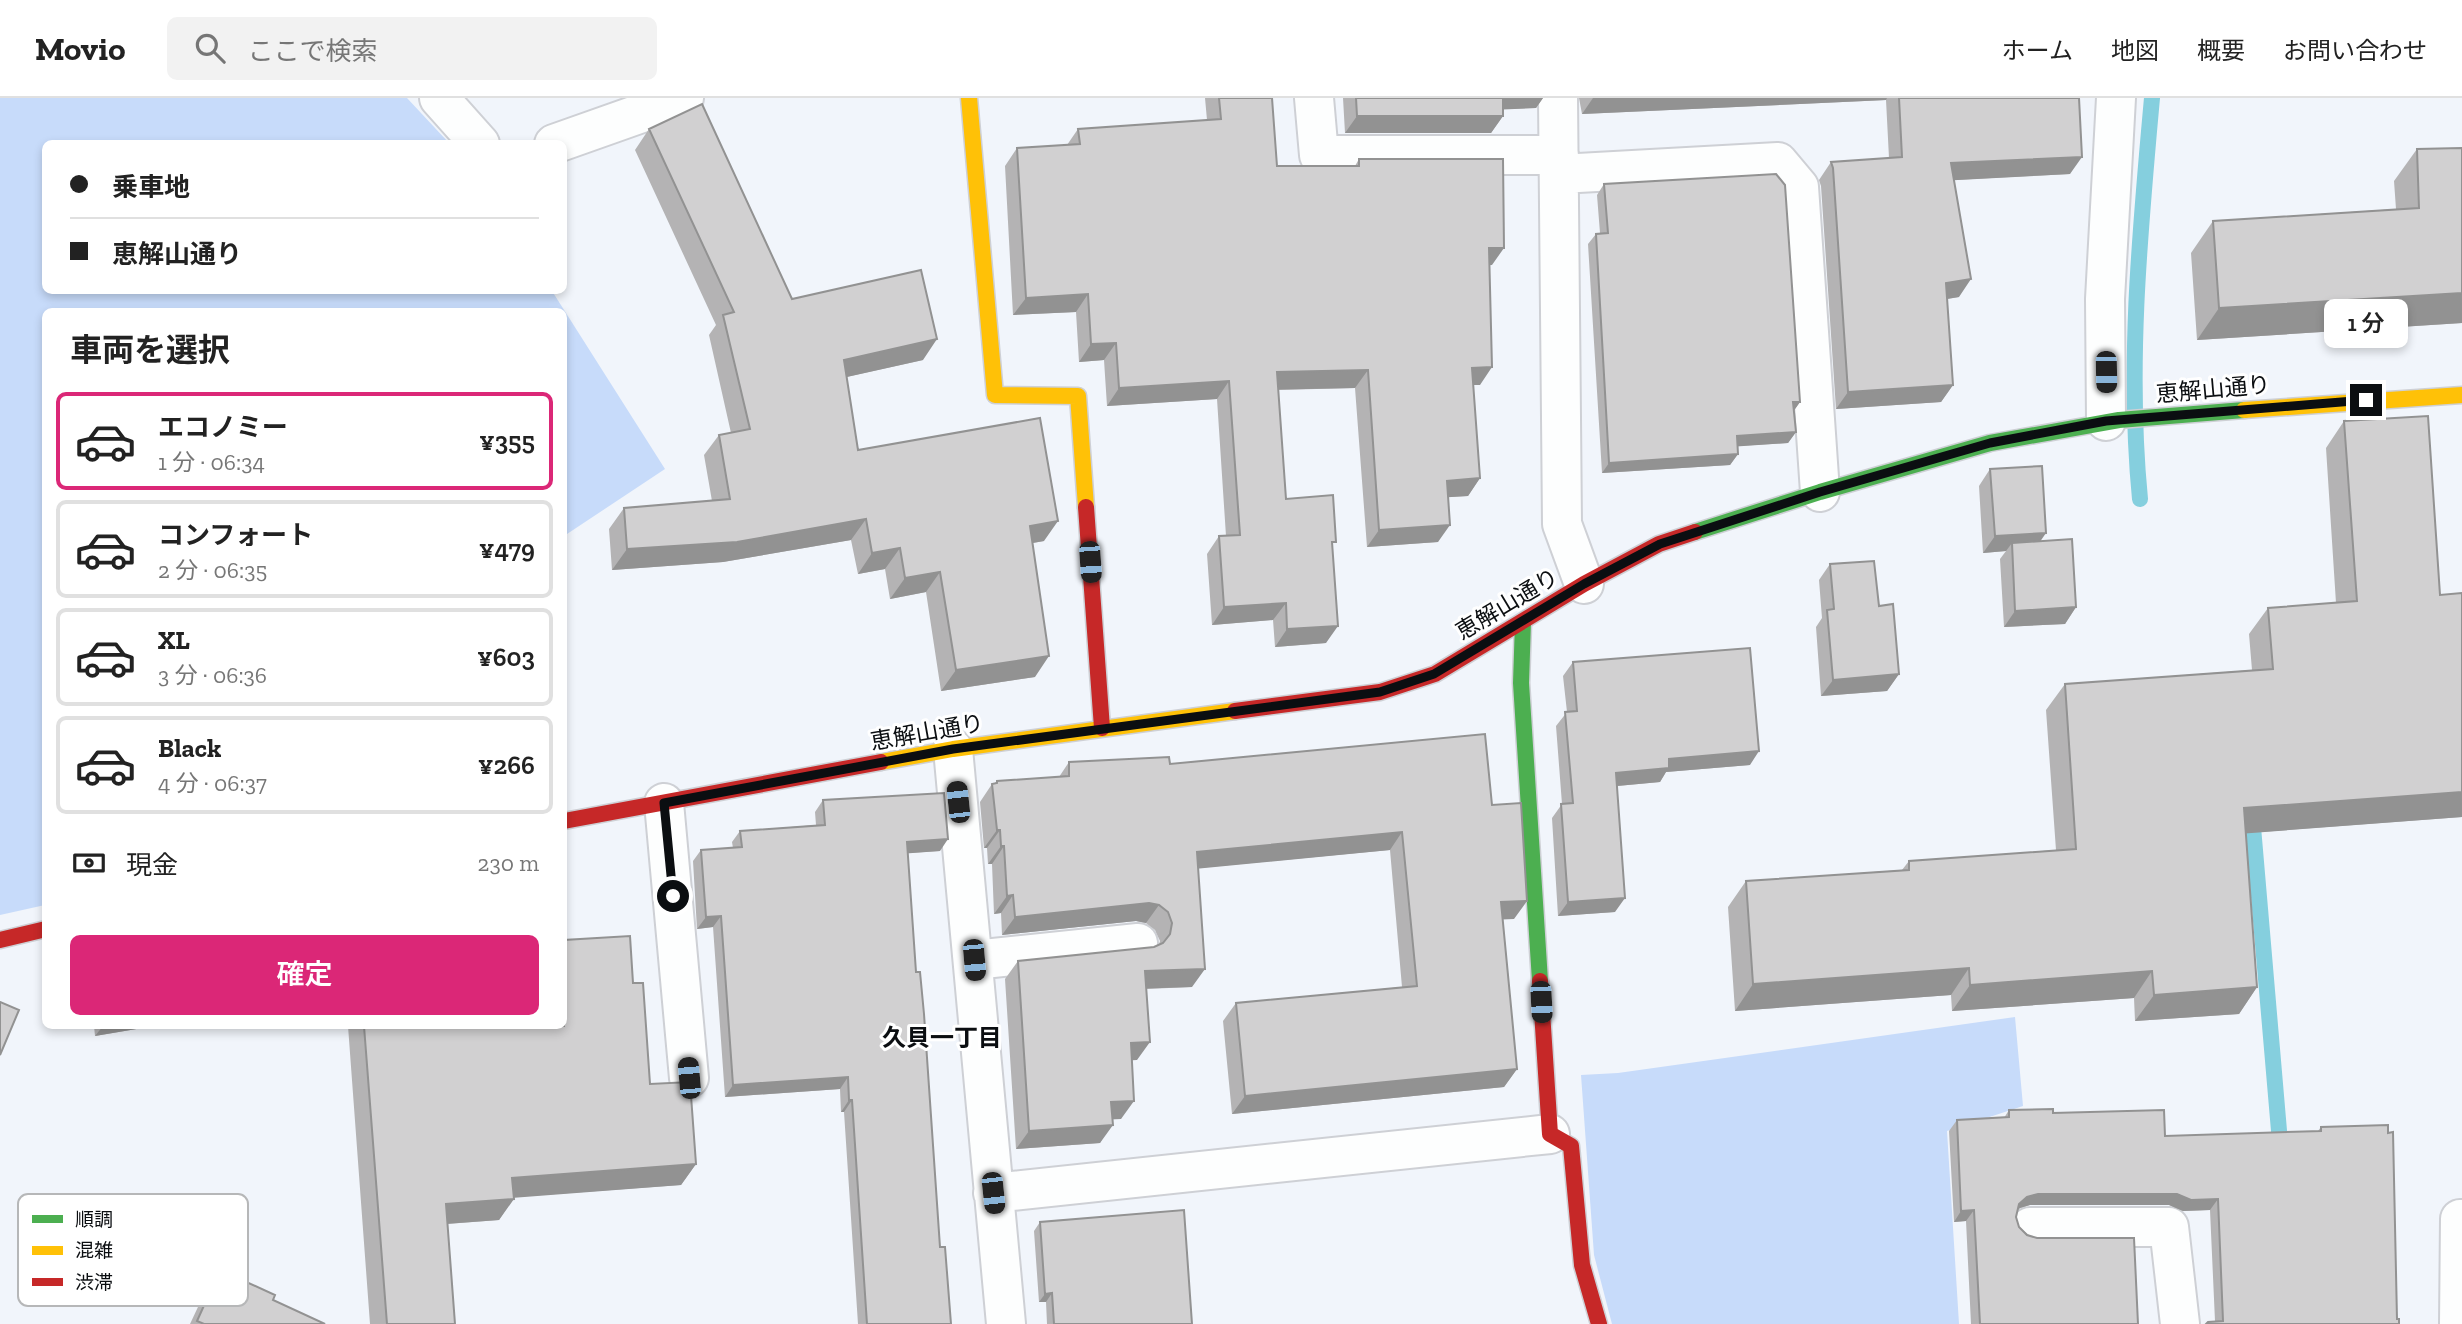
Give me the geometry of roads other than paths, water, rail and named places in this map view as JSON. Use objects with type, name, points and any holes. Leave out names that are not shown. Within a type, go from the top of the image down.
[{"type":"street","points":[[439,98],[476,140]]},
{"type":"street","points":[[565,140],[684,98]]},
{"type":"street","points":[[970,98],[995,395],[1078,396],[1102,728]]},
{"type":"street","points":[[1314,98],[1319,155],[1560,164],[1778,162],[1799,187],[1820,492]]},
{"type":"street","points":[[1558,98],[1562,524],[1584,584]]},
{"type":"street","points":[[2113,420],[2105,299],[2116,98]]},
{"type":"street","name":"恵解山通り","points":[[567,820],[953,749],[1380,692],[1434,674],[1584,584],[1660,544],[1820,492],[1990,443],[2113,420],[2462,395]]},
{"type":"street","points":[[1523,622],[1521,683],[1550,1135]]},
{"type":"street","points":[[953,749],[1006,1324]]},
{"type":"street","points":[[664,803],[689,1078]]},
{"type":"street","points":[[0,940],[42,930]]},
{"type":"street","points":[[974,960],[1138,943]]},
{"type":"street","points":[[993,1193],[1550,1135],[1571,1146],[1582,1265],[1598,1324]]},
{"type":"street","points":[[2459,1324],[2462,1219]]},
{"type":"street","points":[[2031,1227],[2169,1227],[2180,1324]]},
{"type":"waterway","points":[[2140,499],[2136,449],[2135,349],[2152,98]]},
{"type":"waterway","points":[[2253,827],[2281,1154]]},
{"type":"district","name":"久貝一丁目","points":[[942,1037]]}]
